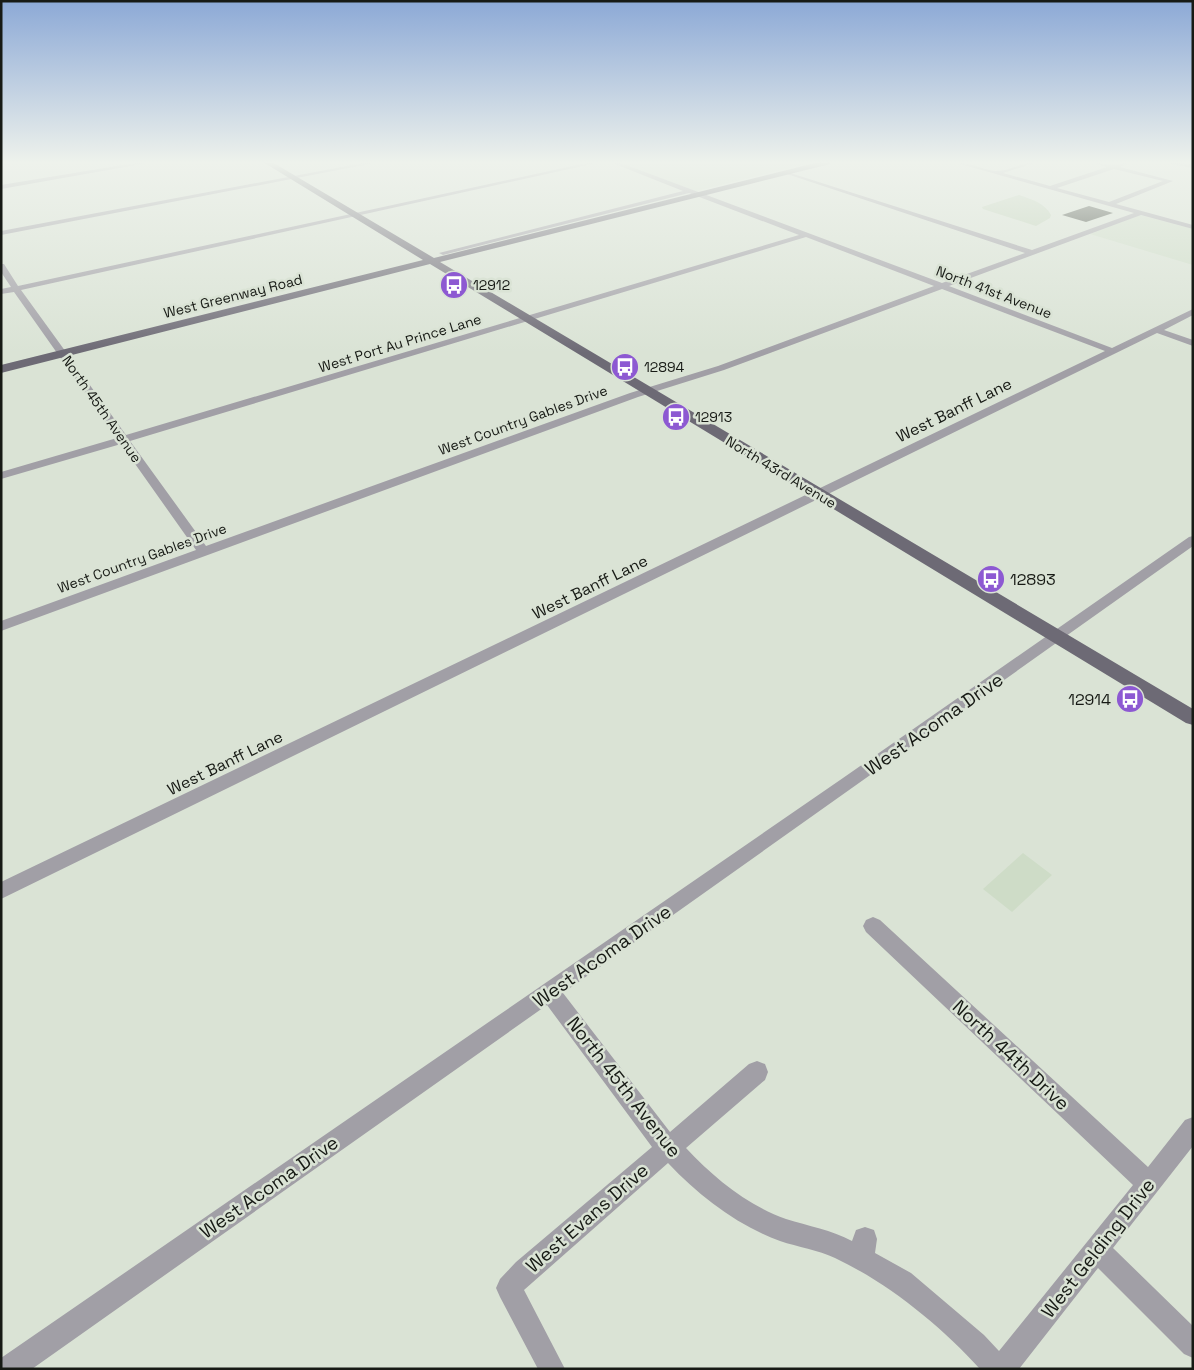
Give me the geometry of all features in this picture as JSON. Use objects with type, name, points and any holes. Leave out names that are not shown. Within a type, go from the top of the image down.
[{"type":"main road","name":"North 43rd Avenue","points":[[376,226],[437,258],[527,319],[1193,718]]},
{"type":"main road","name":"West Greenway Road","points":[[1,369],[563,226]]},
{"type":"street","points":[[1,233],[39,226]]},
{"type":"street","points":[[1,292],[304,226]]},
{"type":"street","name":"North 41st Avenue","points":[[782,226],[1113,351]]},
{"type":"street","points":[[952,226],[1032,252]]},
{"type":"street","name":"West Country Gables Drive","points":[[1,626],[646,391],[721,368],[1104,226]]},
{"type":"street","name":"West Port Au Prince Lane","points":[[1,476],[806,235]]},
{"type":"street","name":"West Greenway Road","points":[[437,258],[468,250]]},
{"type":"street","name":"North 45th Avenue","points":[[1,266],[204,552]]},
{"type":"street","name":"West Banff Lane","points":[[1,891],[820,495],[1193,312]]},
{"type":"street","points":[[1157,330],[1193,343]]},
{"type":"street","name":"West Acoma Drive","points":[[8,1369],[550,992],[1193,540]]},
{"type":"street","name":"North 44th Drive","points":[[873,926],[1149,1184]]},
{"type":"street","name":"North 45th Avenue","points":[[550,992],[668,1148],[698,1178],[718,1194],[781,1229],[839,1247],[863,1249],[975,1344],[998,1369]]},
{"type":"street","name":"West Evans Drive","points":[[552,1369],[509,1288],[525,1271],[757,1072]]},
{"type":"street","name":"West Gelding Drive","points":[[1002,1369],[1193,1128]]},
{"type":"street","points":[[1097,1249],[1193,1345]]},
{"type":"shaded area","points":[[1111,226],[1181,226],[1193,229],[1193,265],[1090,234]]},
{"type":"shaded area","points":[[1023,853],[1052,875],[1012,912],[983,889]]},
{"type":"place","name":"12912","points":[[454,285]]},
{"type":"place","name":"12894","points":[[625,367]]},
{"type":"place","name":"12913","points":[[676,417]]},
{"type":"place","name":"12893","points":[[991,579]]},
{"type":"place","name":"12914","points":[[1130,699]]}]
